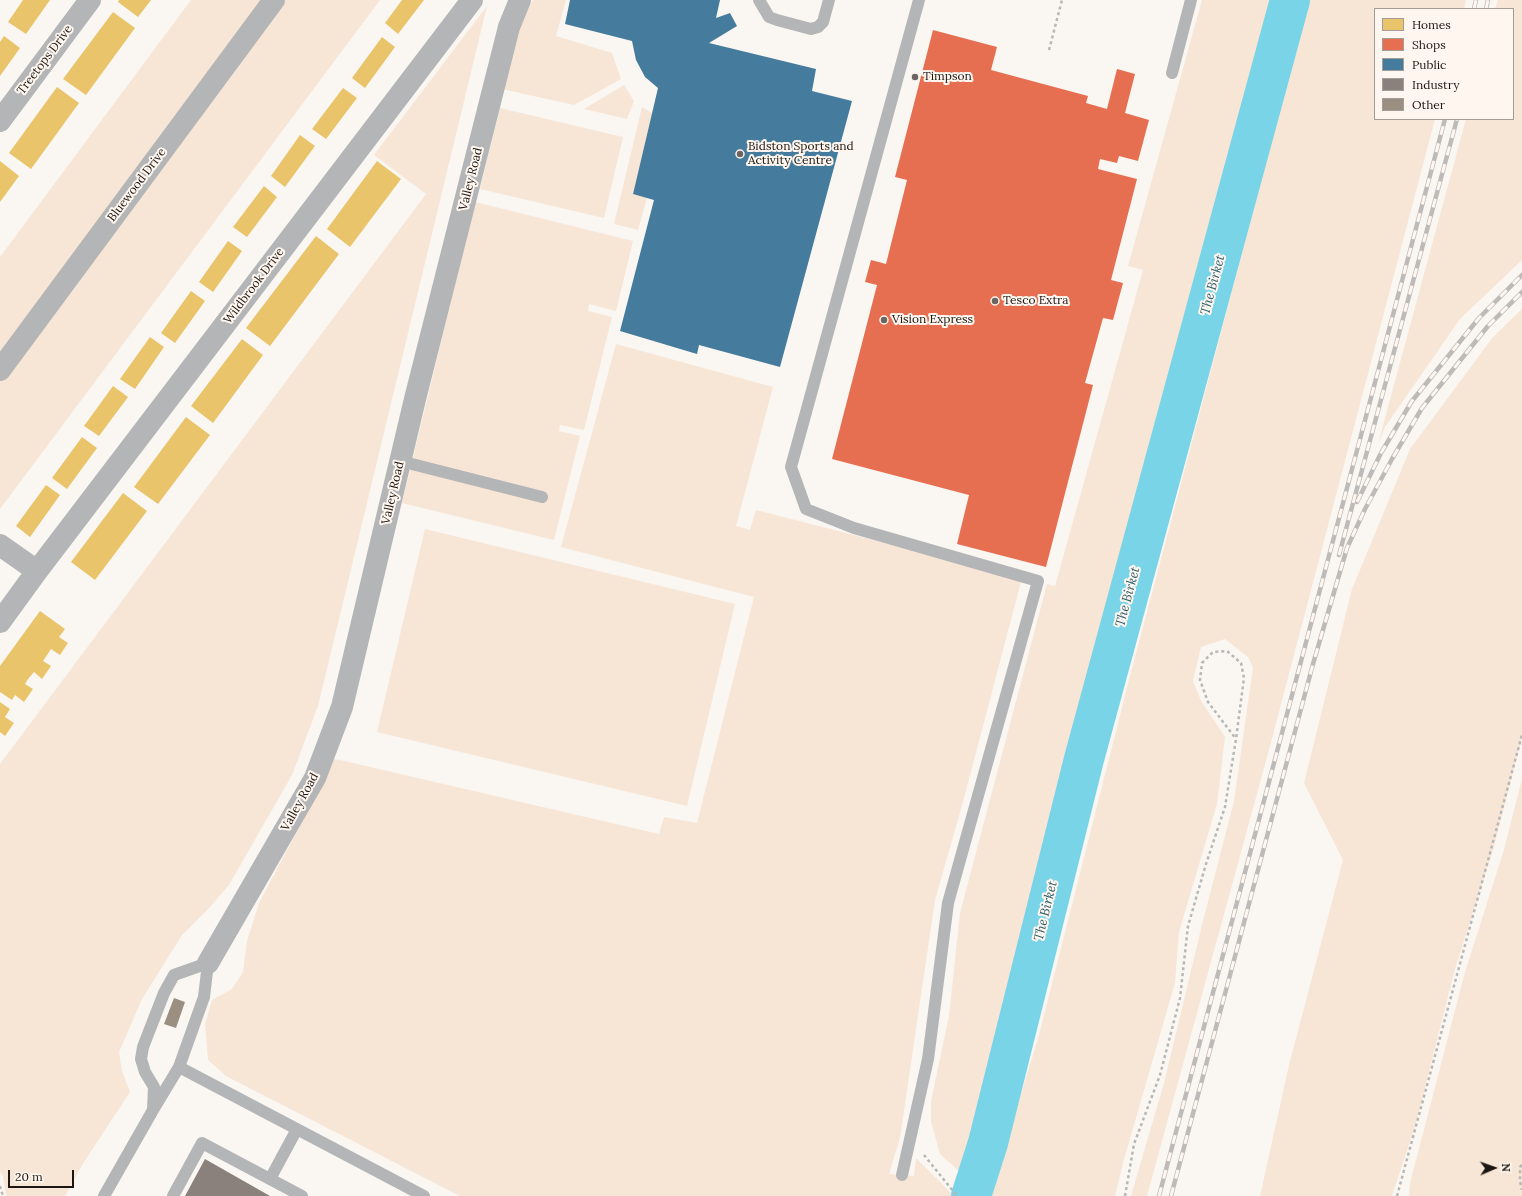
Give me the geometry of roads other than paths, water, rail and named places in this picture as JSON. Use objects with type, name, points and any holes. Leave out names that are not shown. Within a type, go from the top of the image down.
[{"type":"street","name":"Treetops Drive","points":[[0,121],[90,0]]},
{"type":"street","name":"Bluewood Drive","points":[[0,370],[274,0]]},
{"type":"street","name":"Wildbrook Drive","points":[[0,622],[37,571],[472,0]]},
{"type":"street","name":"Valley Road","points":[[208,964],[315,778],[342,707],[400,461],[509,27],[520,0]]},
{"type":"street","points":[[0,545],[37,571]]},
{"type":"lane","points":[[759,0],[770,17],[811,29],[818,27],[823,22],[829,0]]},
{"type":"lane","points":[[902,1174],[928,1059],[948,903],[1038,581],[854,528],[806,509],[791,467],[919,0]]},
{"type":"lane","points":[[1172,73],[1191,0]]},
{"type":"lane","points":[[400,461],[542,497]]},
{"type":"lane","points":[[104,1196],[178,1067],[204,997],[208,964],[174,975],[164,993],[143,1047],[141,1059],[145,1072],[154,1087],[153,1110]]},
{"type":"lane","points":[[178,1067],[424,1196]]},
{"type":"lane","points":[[270,1179],[296,1129]]},
{"type":"lane","points":[[173,1196],[202,1143],[302,1196]]},
{"type":"waterway","name":"The Birket","points":[[971,1196],[988,1143],[1084,759],[1290,0]]},
{"type":"railway","points":[[1474,8],[1476,0]]},
{"type":"railway","points":[[1486,8],[1488,0]]},
{"type":"railway","points":[[1159,1196],[1445,120]]},
{"type":"railway","points":[[1339,555],[1457,120]]},
{"type":"railway","points":[[1357,502],[1381,453],[1412,401],[1479,318],[1522,275]]},
{"type":"railway","points":[[1171,1196],[1313,664],[1347,548],[1365,509],[1422,408],[1488,326],[1522,292]]},
{"type":"place","name":"Timpson","points":[[915,77]]},
{"type":"place","name":"Bidston Sports and Activity Centre","points":[[740,154]]},
{"type":"place","name":"Tesco Extra","points":[[995,301]]},
{"type":"place","name":"Vision Express","points":[[884,320]]}]
